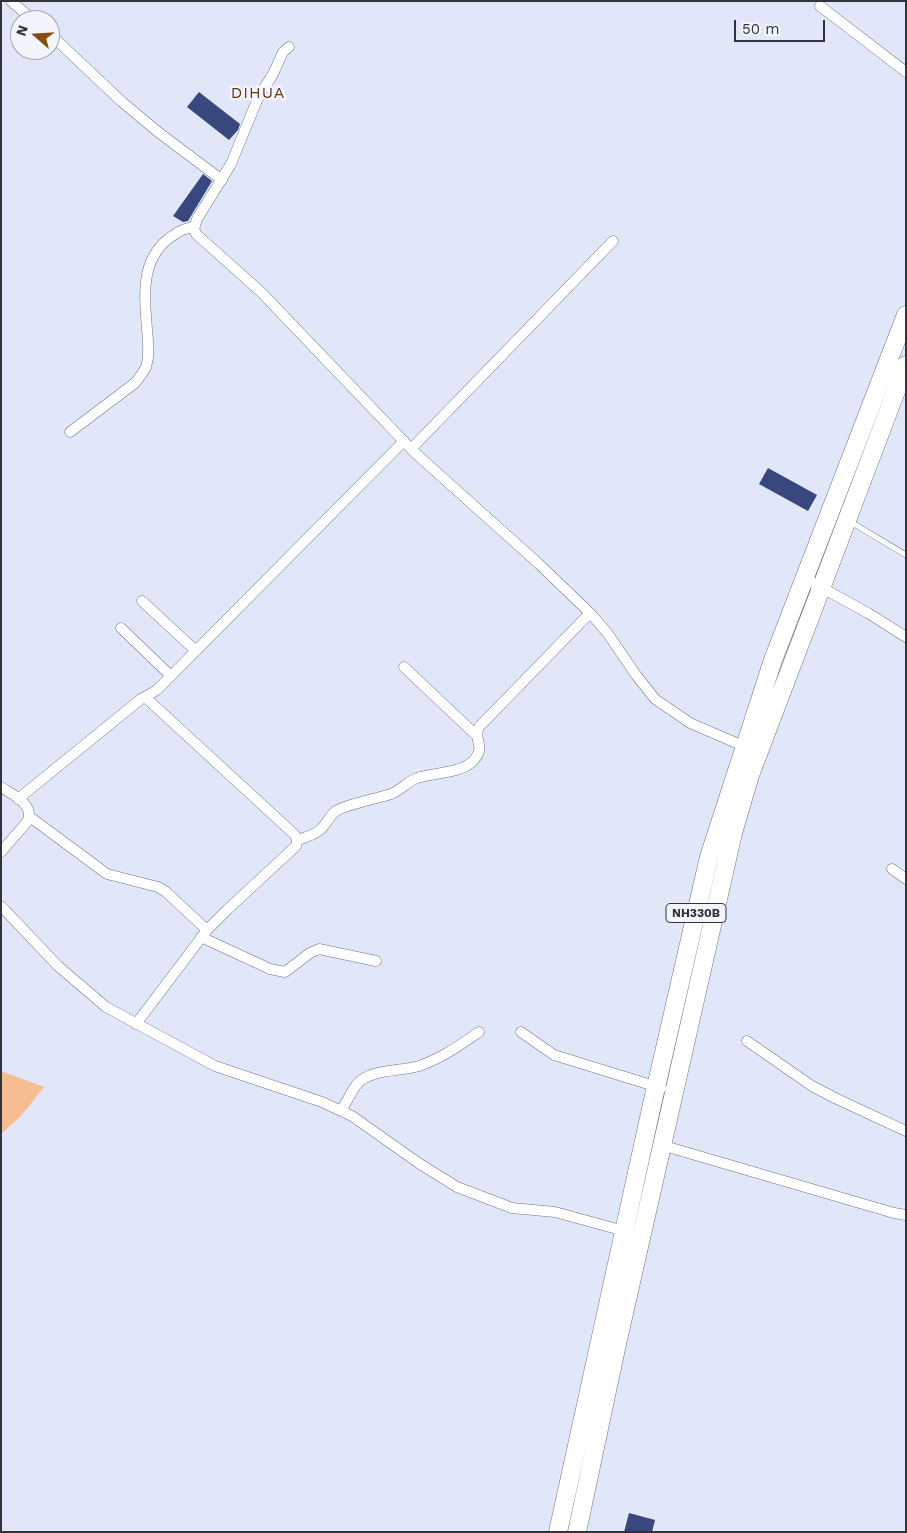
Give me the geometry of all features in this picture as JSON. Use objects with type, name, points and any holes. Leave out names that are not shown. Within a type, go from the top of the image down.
[{"type":"highway","name":"NH330B","points":[[577,1532],[661,1145],[733,833],[750,774],[752,749],[773,660],[906,315]]},
{"type":"highway","name":"NH330B","points":[[558,1532],[656,1087],[709,858],[752,749],[821,588],[905,367]]},
{"type":"street","points":[[11,1],[22,10]]},
{"type":"street","points":[[820,6],[906,72]]},
{"type":"street","points":[[60,43],[158,132],[222,180]]},
{"type":"street","points":[[289,47],[282,52],[274,74],[258,98],[231,164],[197,219],[194,228],[196,234],[261,292],[412,450],[539,564],[590,613],[608,634],[655,699],[690,723],[752,749]]},
{"type":"street","points":[[70,432],[135,383],[143,373],[149,353],[144,300],[149,265],[156,252],[168,239],[178,232],[195,226]]},
{"type":"street","points":[[412,450],[613,241]]},
{"type":"street","points":[[18,799],[145,697],[157,690],[404,442]]},
{"type":"street","points":[[804,578],[906,636]]},
{"type":"street","points":[[142,601],[196,652]]},
{"type":"street","points":[[476,735],[479,727],[590,613]]},
{"type":"street","points":[[121,628],[171,676]]},
{"type":"street","points":[[136,1024],[204,934],[296,846],[298,840],[319,831],[336,811],[391,794],[414,779],[462,767],[471,762],[480,749],[476,735],[404,667]]},
{"type":"street","points":[[145,697],[294,834],[298,840]]},
{"type":"street","points":[[1,787],[29,808],[30,817],[1,852]]},
{"type":"street","points":[[30,817],[107,874],[158,886],[166,892],[204,934],[270,969],[285,972],[310,952],[319,949],[376,961]]},
{"type":"street","points":[[892,869],[906,878]]},
{"type":"street","points":[[1,906],[58,966],[106,1008],[216,1066],[322,1102],[352,1116],[457,1188],[512,1208],[555,1212],[641,1235]]},
{"type":"street","points":[[341,1111],[357,1084],[367,1077],[436,1060],[479,1032]]},
{"type":"street","points":[[521,1032],[554,1055],[674,1092]]},
{"type":"street","points":[[747,1040],[812,1086],[906,1130]]},
{"type":"street","points":[[661,1145],[906,1215]]},
{"type":"lane","points":[[847,520],[906,556]]},
{"type":"shaded area","points":[[1,1071],[44,1087],[21,1116],[1,1134]]},
{"type":"building","points":[[199,92],[240,124],[238,130],[229,140],[187,107]]},
{"type":"building","points":[[203,174],[212,181],[188,221],[183,222],[173,216]]},
{"type":"building","points":[[768,468],[817,495],[808,511],[759,484]]},
{"type":"building","points":[[629,1513],[655,1520],[652,1532],[624,1532]]},
{"type":"district","name":"DIHUA","points":[[258,93]]}]
